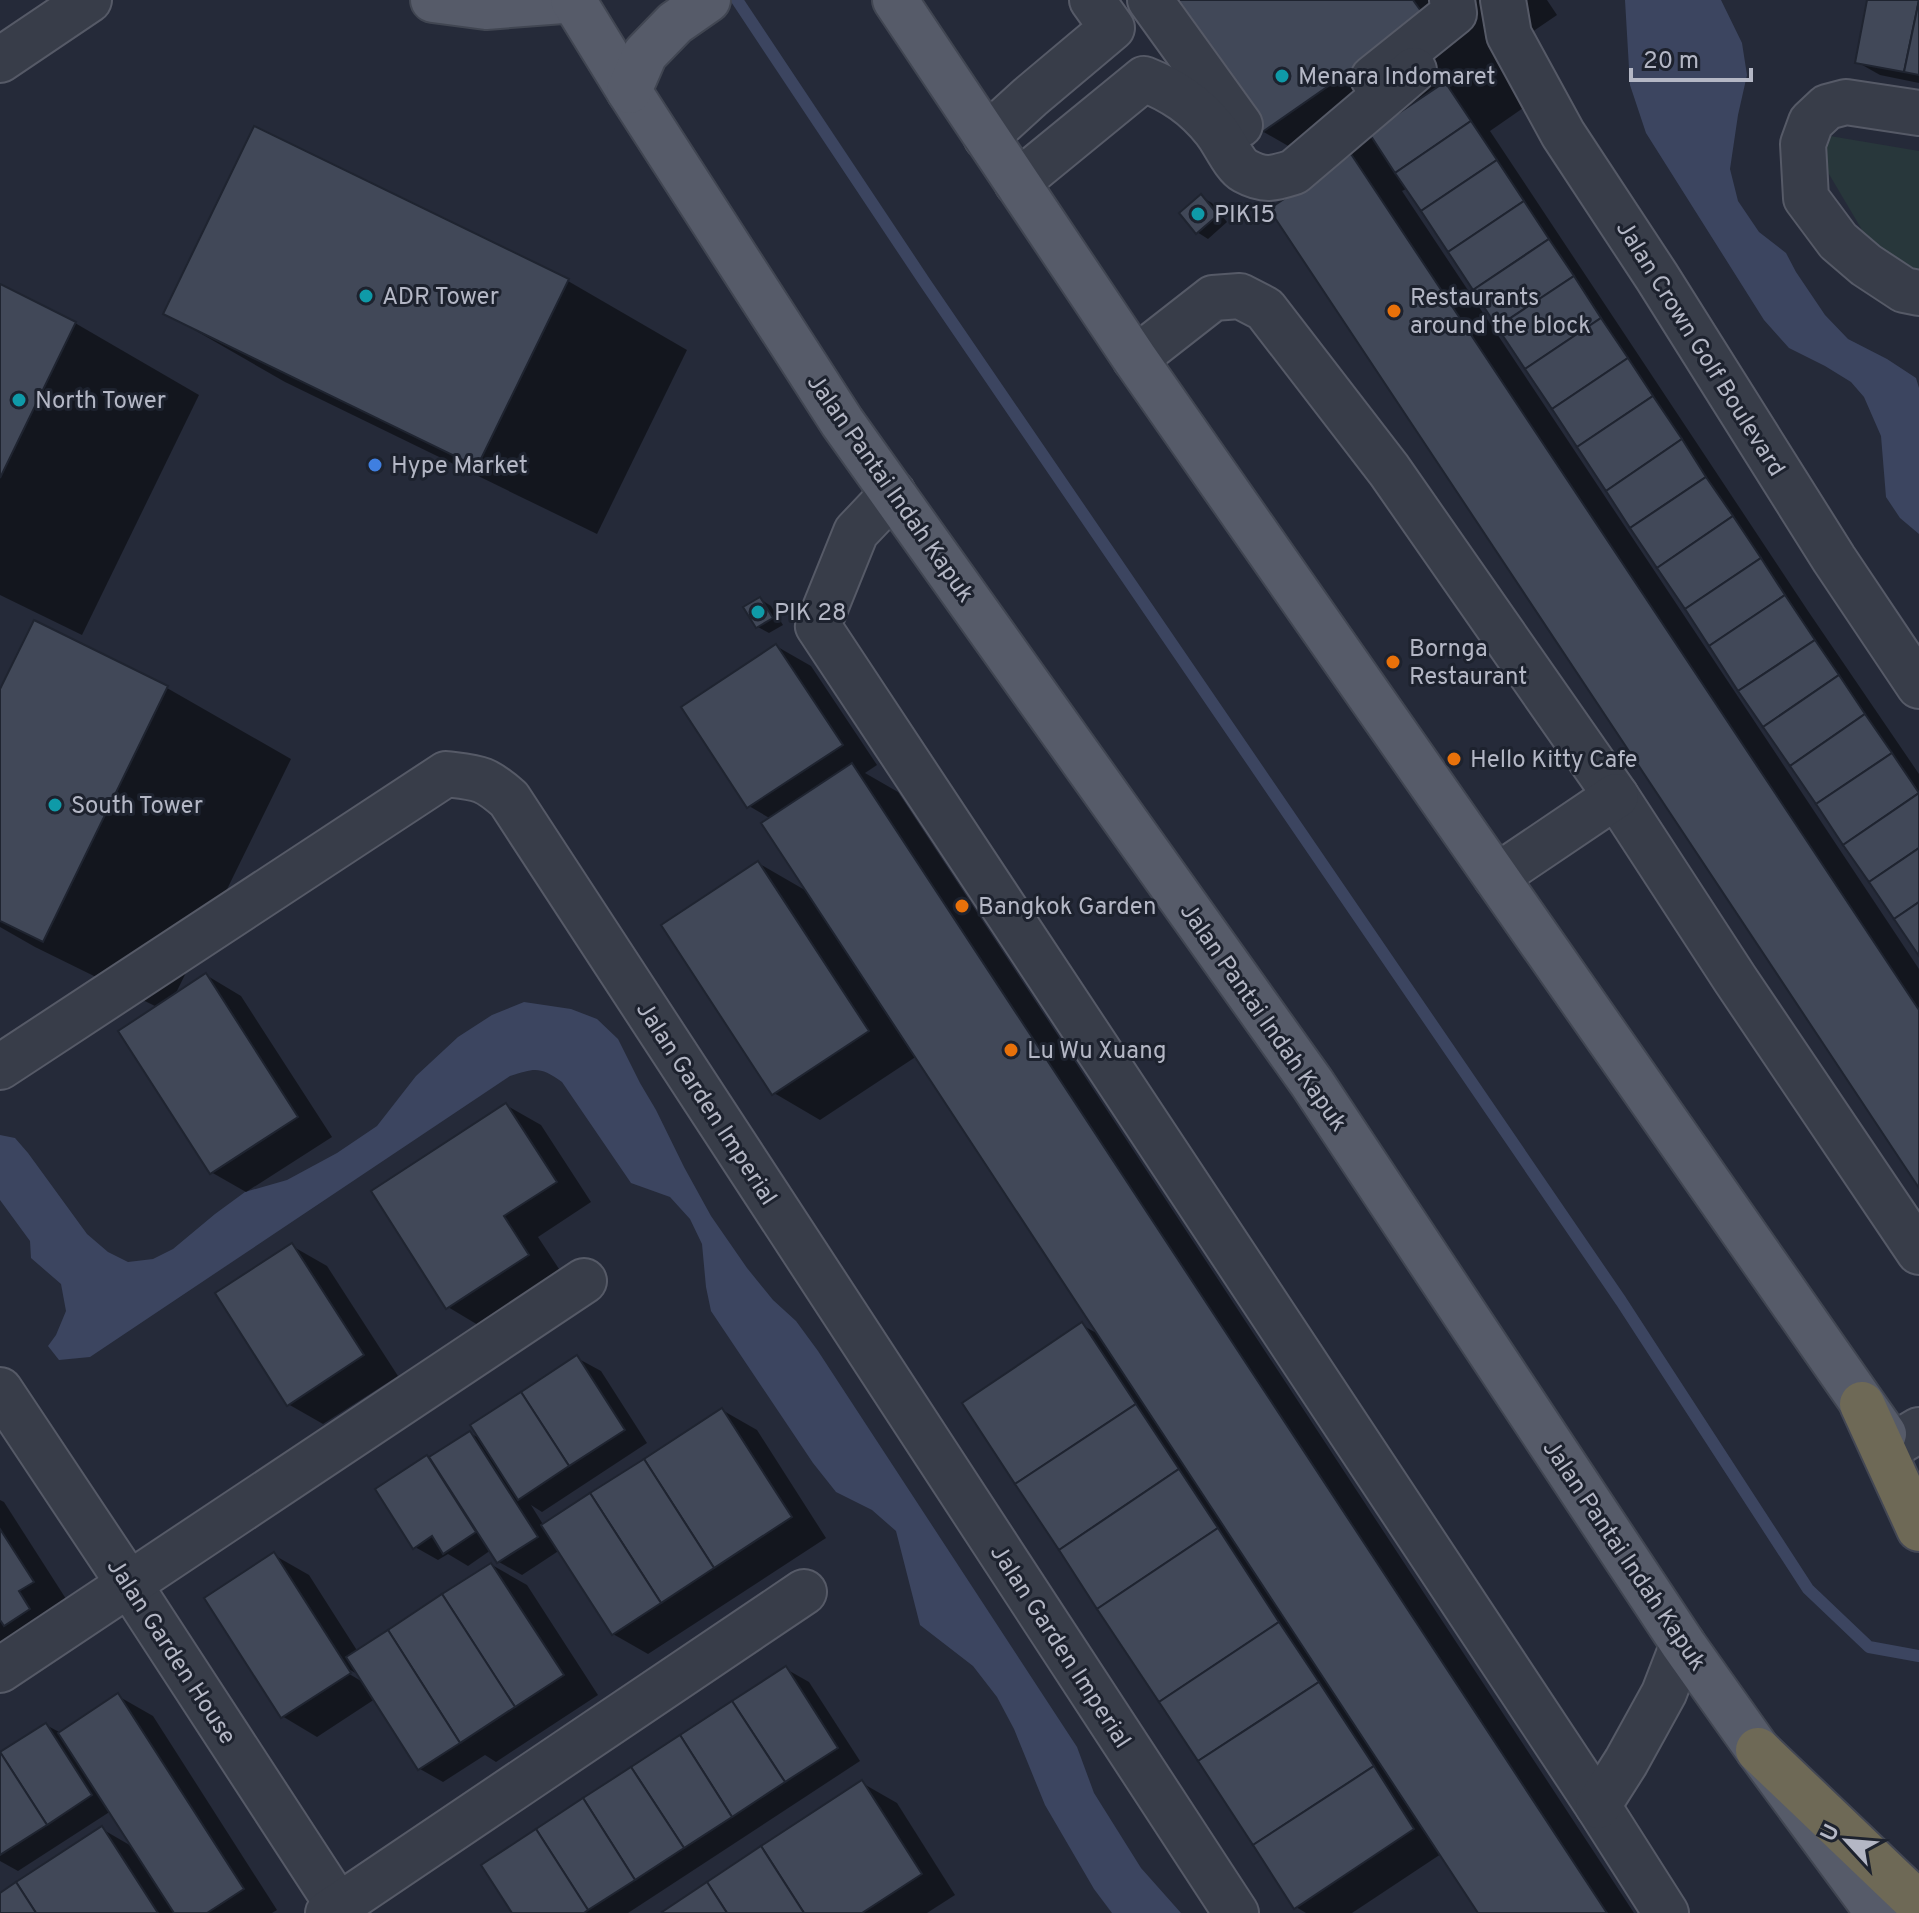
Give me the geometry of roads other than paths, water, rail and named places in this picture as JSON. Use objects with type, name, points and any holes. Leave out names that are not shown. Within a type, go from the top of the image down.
[{"type":"highway","points":[[1862,1404],[1919,1529]]},
{"type":"highway","points":[[1758,1750],[1919,1904]]},
{"type":"main road","points":[[433,0],[486,7],[574,0]]},
{"type":"main road","name":"Jalan Pantai Indah Kapuk","points":[[574,0],[842,422],[1312,1083],[1683,1644],[1878,1913]]},
{"type":"main road","points":[[895,0],[1135,359],[1862,1404],[1906,1438],[1919,1487]]},
{"type":"main road","points":[[629,91],[645,54],[691,12]]},
{"type":"street","points":[[0,60],[89,0]]},
{"type":"street","points":[[986,137],[1112,28],[1092,0]]},
{"type":"street","points":[[1150,0],[1267,162],[1454,13],[1452,0]]},
{"type":"street","name":"Jalan Crown Golf Boulevard","points":[[1503,0],[1509,35],[1563,134],[1834,559],[1919,686]]},
{"type":"street","points":[[1017,183],[1144,79],[1167,88],[1192,106],[1216,130],[1243,170],[1269,179],[1294,172],[1414,70]]},
{"type":"street","points":[[1919,113],[1846,102],[1827,107],[1811,122],[1803,144],[1806,198],[1838,241],[1866,265],[1904,290],[1919,293]]},
{"type":"street","points":[[1135,359],[1213,298],[1240,296],[1265,309],[1389,470],[1616,796],[1919,1252]]},
{"type":"street","points":[[893,493],[856,532],[818,626],[1666,1913]]},
{"type":"street","name":"Jalan Garden Imperial","points":[[0,1067],[446,774],[480,778],[494,785],[509,799],[1236,1913]]},
{"type":"street","points":[[1496,877],[1616,796]]},
{"type":"street","points":[[0,1670],[584,1281]]},
{"type":"street","name":"Jalan Garden House","points":[[0,1390],[129,1584],[336,1911]]},
{"type":"street","points":[[336,1911],[804,1592]]},
{"type":"street","points":[[1598,1806],[1664,1693],[1683,1644]]},
{"type":"water","points":[[1625,0],[1721,0],[1742,43],[1747,75],[1730,169],[1738,201],[1759,232],[1786,253],[1825,315],[1848,339],[1916,378],[1919,388],[1919,534],[1900,518],[1886,497],[1881,436],[1864,397],[1851,382],[1789,348],[1764,320],[1646,133],[1630,85]]},
{"type":"water","points":[[524,1002],[571,1009],[597,1019],[618,1039],[711,1216],[747,1268],[773,1300],[796,1321],[818,1351],[1077,1747],[1094,1793],[1141,1868],[1181,1913],[1112,1913],[1094,1889],[1045,1805],[1014,1729],[997,1697],[973,1666],[920,1625],[896,1531],[872,1510],[836,1492],[813,1463],[711,1311],[702,1244],[690,1219],[670,1197],[631,1183],[562,1082],[548,1073],[532,1070],[510,1076],[90,1357],[59,1360],[48,1346],[66,1311],[61,1284],[31,1258],[30,1241],[0,1200],[0,1135],[15,1138],[87,1234],[108,1252],[128,1262],[153,1259],[173,1249],[245,1192],[287,1180],[337,1153],[377,1126],[416,1076],[458,1037],[492,1015]]},
{"type":"waterway","points":[[737,0],[924,281],[1621,1301],[1808,1589],[1869,1647],[1919,1656]]},
{"type":"place","name":"Menara Indomaret","points":[[1282,76]]},
{"type":"place","name":"PIK15","points":[[1198,214]]},
{"type":"place","name":"ADR Tower","points":[[366,296]]},
{"type":"place","name":"Restaurants around the block","points":[[1394,311]]},
{"type":"place","name":"North Tower","points":[[19,400]]},
{"type":"place","name":"Hype Market","points":[[375,465]]},
{"type":"place","name":"PIK 28","points":[[758,612]]},
{"type":"place","name":"Bornga Restaurant","points":[[1393,662]]},
{"type":"place","name":"Hello Kitty Cafe","points":[[1454,759]]},
{"type":"place","name":"South Tower","points":[[55,805]]},
{"type":"place","name":"Bangkok Garden","points":[[962,906]]},
{"type":"place","name":"Lu Wu Xuang","points":[[1011,1050]]}]
